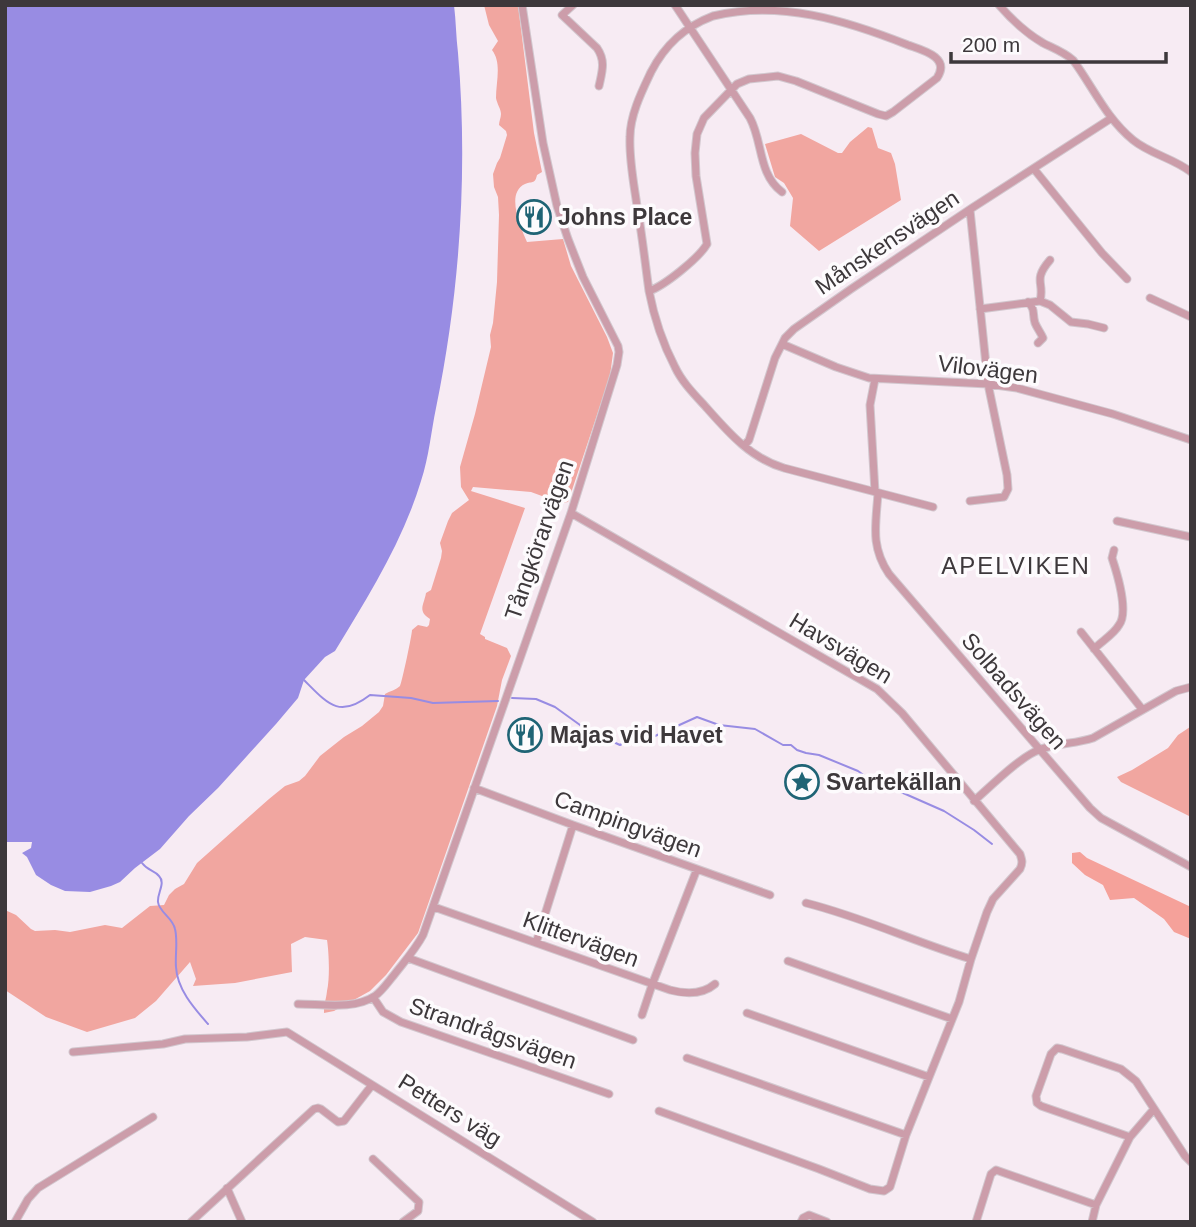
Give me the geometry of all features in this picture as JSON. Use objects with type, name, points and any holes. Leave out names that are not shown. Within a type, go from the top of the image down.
[{"type":"street","name":"Tångkörarvägen","points":[[373,998],[408,958],[423,935],[434,907],[571,513],[619,352],[583,277],[557,206],[543,143],[522,5]]},
{"type":"street","points":[[573,5],[562,15],[601,54],[604,65],[599,86]]},
{"type":"street","points":[[675,5],[754,124],[762,160],[769,177],[782,192]]},
{"type":"street","points":[[999,5],[1034,37],[1073,60],[1111,119],[1133,140],[1146,150],[1191,172]]},
{"type":"street","points":[[649,290],[671,278],[707,244],[696,176],[695,144],[701,123],[731,88],[743,81],[778,76],[886,116],[937,78],[941,65],[936,57],[845,22],[794,8],[739,8],[689,27],[666,49],[656,62],[638,104],[629,135],[649,290],[655,316],[676,369],[697,397],[727,431],[759,458],[775,465],[933,507]]},
{"type":"street","name":"Månskensvägen","points":[[744,446],[749,440],[775,358],[789,334],[801,323],[1111,119]]},
{"type":"street","points":[[1034,169],[1102,253],[1127,279]]},
{"type":"street","points":[[970,210],[988,384],[1008,489],[1003,497],[970,501]]},
{"type":"street","points":[[1040,301],[1040,278],[1050,260]]},
{"type":"street","points":[[1150,298],[1191,317]]},
{"type":"street","points":[[980,309],[1040,301],[1071,321],[1104,328]]},
{"type":"street","points":[[1028,302],[1034,307],[1036,325],[1043,338],[1038,344]]},
{"type":"street","name":"Vilovägen","points":[[782,344],[836,367],[875,379],[988,384],[1017,388],[1095,409],[1191,440]]},
{"type":"street","name":"Solbadsvägen","points":[[875,379],[870,405],[877,492],[876,543],[878,555],[885,568],[1079,796],[1101,818],[1191,867]]},
{"type":"street","name":"Havsvägen","points":[[571,513],[877,689],[902,713],[1020,854],[1023,864],[993,899],[953,1019],[906,1135],[887,1191],[870,1189],[659,1111]]},
{"type":"street","points":[[1117,522],[1191,537]]},
{"type":"street","points":[[1094,649],[1119,626],[1123,615],[1112,558],[1114,550]]},
{"type":"street","points":[[1081,632],[1142,709]]},
{"type":"street","points":[[974,801],[1028,754],[1093,738],[1176,691],[1191,687]]},
{"type":"street","name":"Campingvägen","points":[[474,788],[771,894]]},
{"type":"street","points":[[536,943],[573,825]]},
{"type":"street","points":[[642,1015],[697,869]]},
{"type":"street","points":[[806,903],[971,959]]},
{"type":"street","name":"Klittervägen","points":[[434,907],[670,990],[691,993],[708,989],[715,984]]},
{"type":"street","points":[[408,958],[633,1040]]},
{"type":"street","points":[[788,961],[953,1019]]},
{"type":"street","points":[[299,1004],[342,1005],[373,998]]},
{"type":"street","name":"Strandrågsvägen","points":[[373,998],[383,1012],[401,1022],[609,1094]]},
{"type":"street","points":[[747,1013],[929,1077]]},
{"type":"street","name":"Petters väg","points":[[73,1052],[163,1044],[185,1039],[247,1037],[286,1032],[593,1222]]},
{"type":"street","points":[[1130,1136],[1037,1103],[1036,1096],[1054,1050],[1062,1049],[1121,1069],[1136,1082],[1185,1157],[1191,1162]]},
{"type":"street","points":[[687,1058],[906,1135]]},
{"type":"street","points":[[191,1222],[314,1109],[321,1109],[338,1122],[344,1121],[372,1085]]},
{"type":"street","points":[[1092,1222],[1096,1205],[1130,1136],[1154,1109]]},
{"type":"street","points":[[15,1222],[28,1199],[38,1188],[153,1117]]},
{"type":"street","points":[[373,1159],[419,1202],[418,1211],[403,1222]]},
{"type":"street","points":[[976,1222],[991,1174],[996,1170],[1096,1205]]},
{"type":"street","points":[[227,1188],[242,1222]]},
{"type":"street","points":[[801,1222],[809,1215],[827,1222]]},
{"type":"shaded area","points":[[5,5],[454,5],[455,11],[462,142],[456,275],[428,454],[405,525],[384,568],[335,651],[325,657],[304,680],[298,698],[276,724],[160,849],[120,882],[90,892],[65,891],[51,885],[36,875],[22,853],[31,848],[32,842],[5,842]]},
{"type":"shaded area","points":[[484,5],[518,5],[534,133],[542,172],[534,181],[519,189],[516,195],[516,211],[521,228],[527,242],[563,239],[571,266],[613,353],[610,376],[568,502],[561,503],[531,492],[473,487],[471,491],[525,508],[480,634],[485,639],[507,648],[511,656],[502,680],[497,706],[418,933],[386,975],[370,991],[334,1011],[324,1013],[329,973],[327,940],[305,937],[291,944],[292,972],[235,983],[193,986],[196,979],[190,962],[156,1001],[135,1018],[87,1032],[46,1017],[5,990],[5,910],[16,915],[35,931],[70,932],[105,925],[122,928],[150,906],[164,905],[169,895],[184,884],[197,863],[285,786],[305,776],[320,756],[379,712],[385,694],[400,686],[412,630],[418,625],[429,625],[430,619],[422,608],[441,558],[440,543],[452,513],[469,500],[461,487],[460,467],[491,347],[497,282],[499,215],[493,174],[507,135],[499,125],[501,112],[496,98],[498,67],[492,50],[498,41],[489,25]]},
{"type":"shaded area","points":[[868,127],[872,128],[878,148],[891,153],[901,200],[819,251],[790,226],[793,198],[784,183],[775,177],[765,144],[801,134],[842,153],[850,142]]},
{"type":"shaded area","points":[[1191,727],[1191,817],[1121,782],[1117,777],[1168,748],[1178,735]]},
{"type":"shaded area","points":[[1080,852],[1087,858],[1191,907],[1191,939],[1174,932],[1164,919],[1134,898],[1110,900],[1103,885],[1085,875],[1072,863],[1072,853]]},
{"type":"waterway","points":[[304,680],[327,702],[342,707],[350,706],[370,695],[411,698],[433,703],[498,701]]},
{"type":"waterway","points":[[512,698],[536,699],[555,707],[580,725],[620,745],[630,740],[644,741],[697,717],[719,725],[755,729],[783,745],[791,745],[797,750],[819,755],[858,771],[877,785],[894,789],[944,811],[992,844]]},
{"type":"waterway","points":[[142,863],[161,879],[158,902],[175,929],[179,983],[187,998],[208,1024]]},
{"type":"place","name":"Johns Place","points":[[534,217]]},
{"type":"place","name":"Majas vid Havet","points":[[525,735]]},
{"type":"place","name":"Svartekällan","points":[[802,782]]},
{"type":"district","name":"APELVIKEN","points":[[1016,566]]}]
